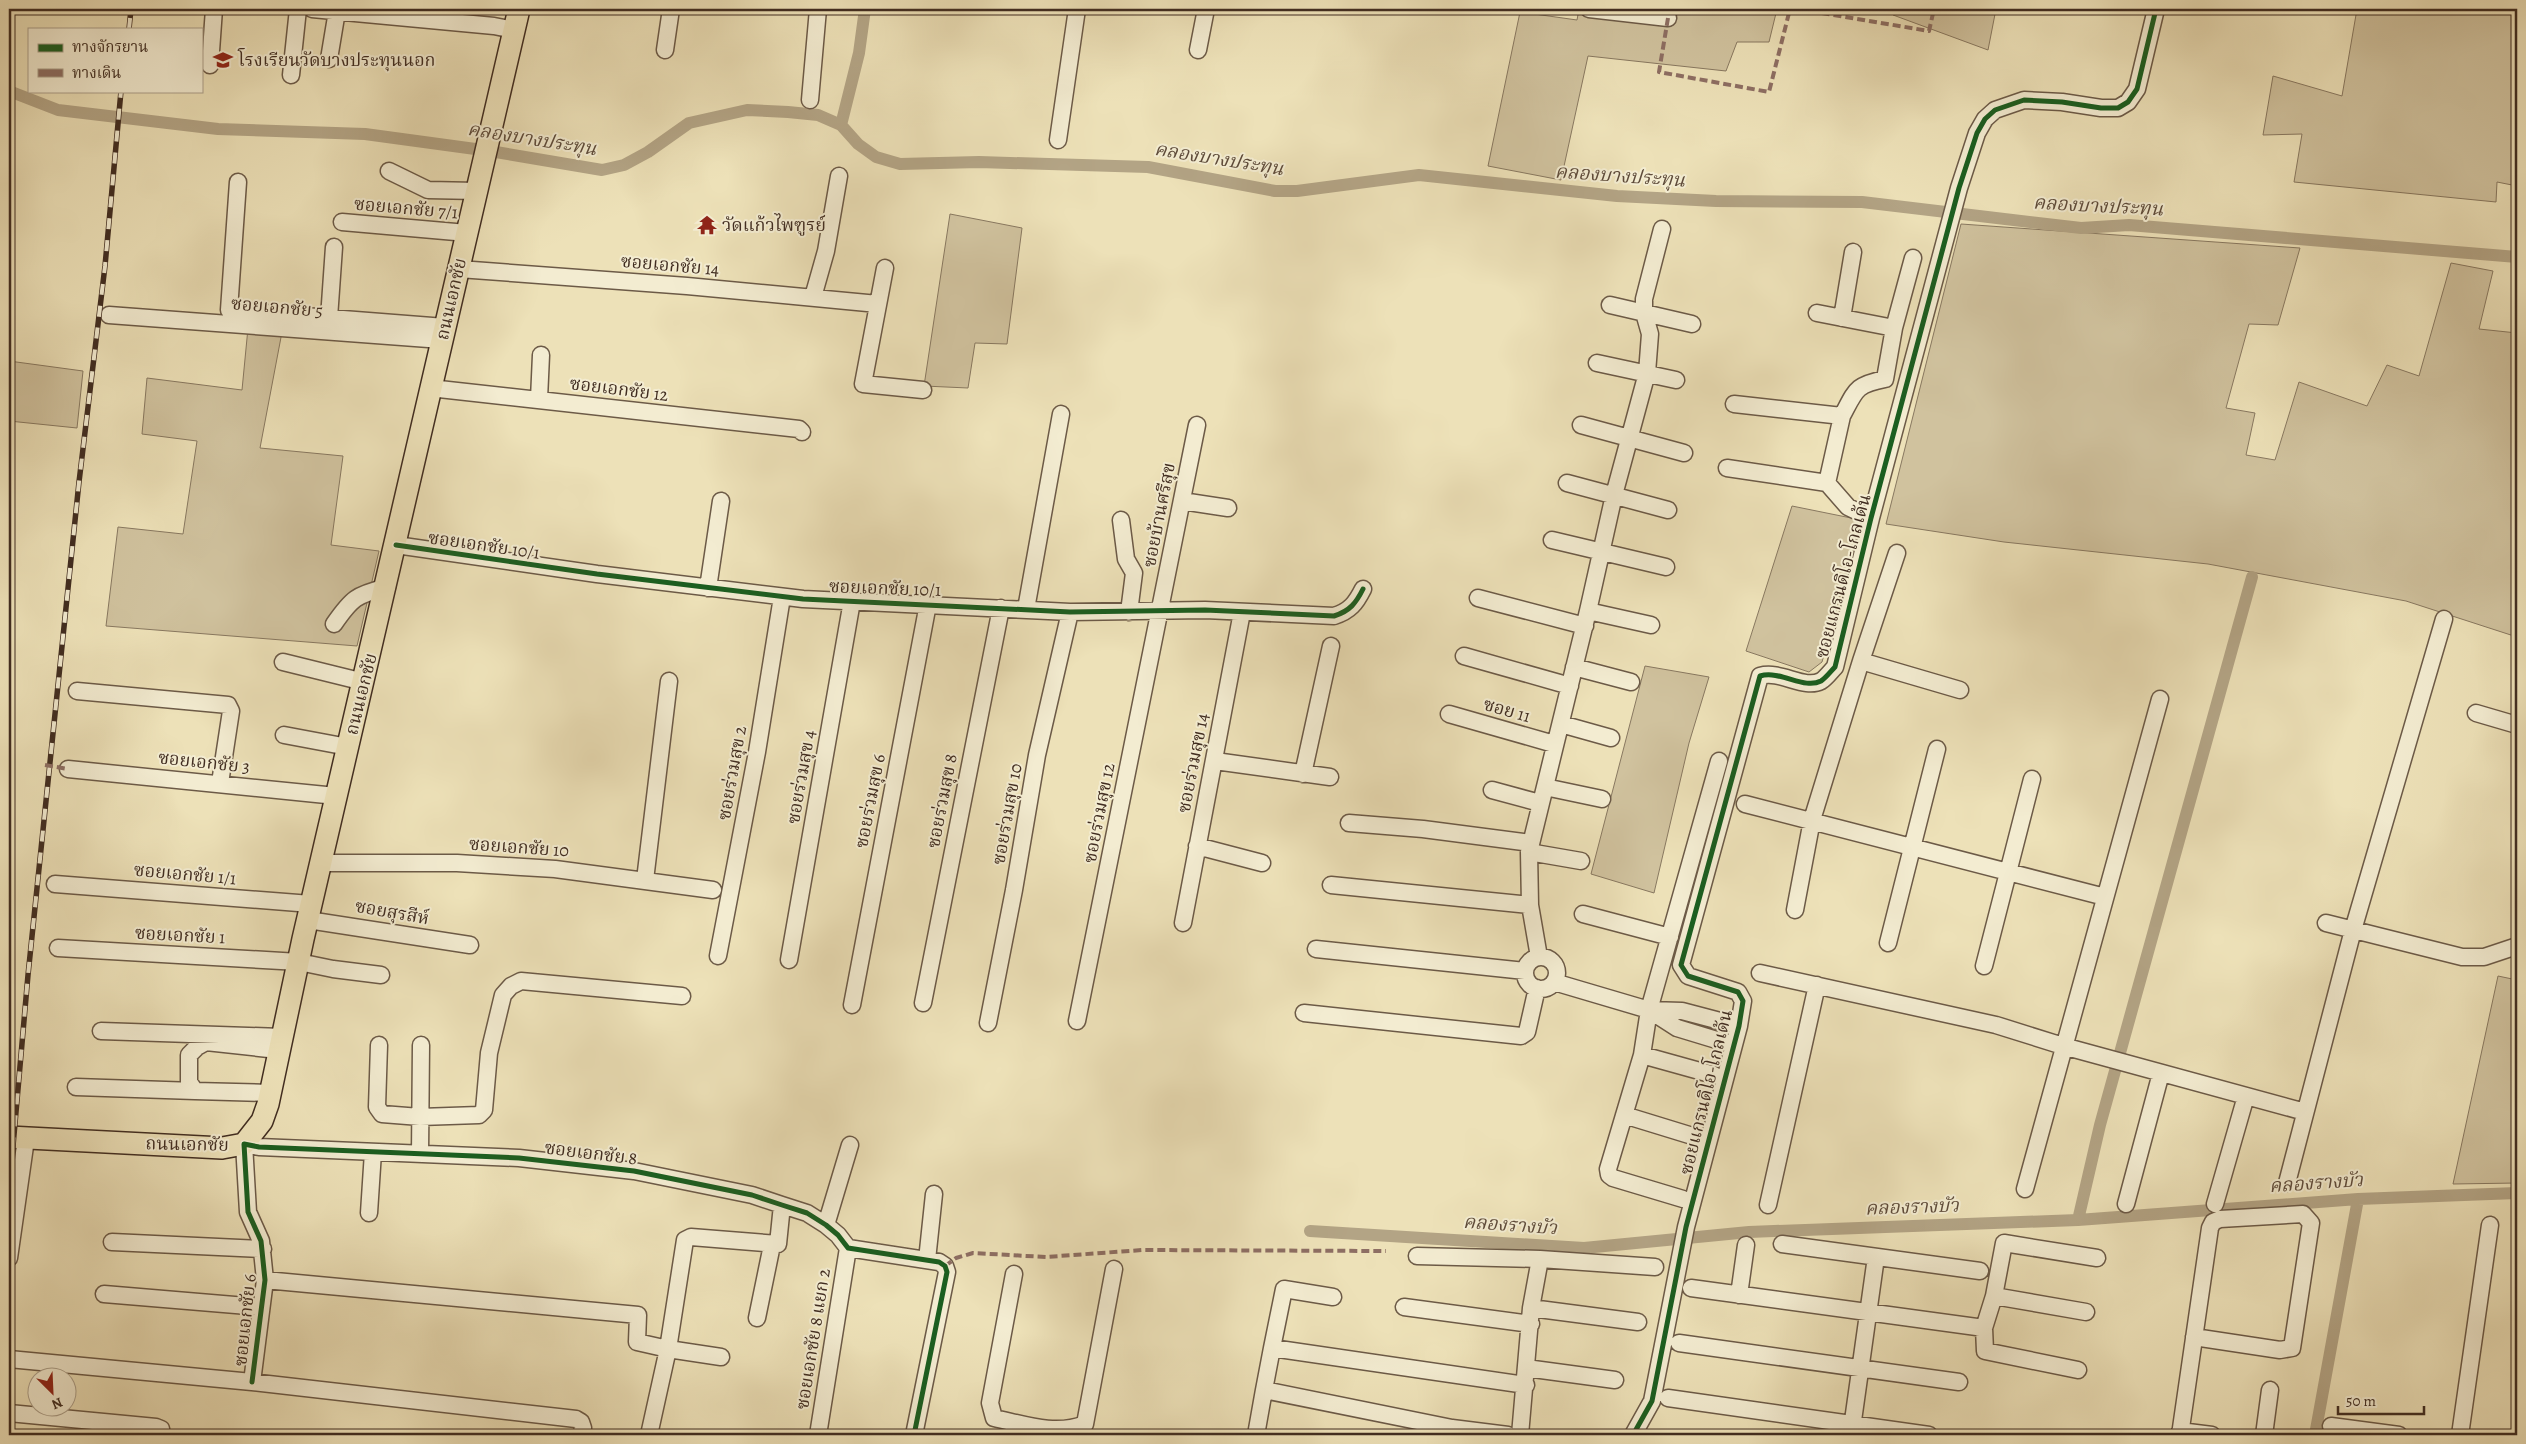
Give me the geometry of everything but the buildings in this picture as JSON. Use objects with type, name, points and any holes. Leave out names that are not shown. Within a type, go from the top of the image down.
[{"type":"main road","name":"ถนนเอกชัย","points":[[18,1138],[222,1148],[244,1144],[262,1121],[270,1093],[336,796],[396,546],[430,388],[493,130],[519,9]]},
{"type":"street","points":[[210,65],[214,9]]},
{"type":"street","points":[[291,75],[298,9]]},
{"type":"street","points":[[312,9],[494,26],[514,30]]},
{"type":"street","points":[[664,50],[670,9]]},
{"type":"street","points":[[810,100],[818,9]]},
{"type":"street","points":[[1058,140],[1077,9]]},
{"type":"street","points":[[1198,50],[1206,9]]},
{"type":"street","points":[[1588,9],[1668,18]]},
{"type":"street","name":"ซอยแกรนดิโอ-โกลเด้น","points":[[1633,1435],[1652,1401],[1686,1227],[1739,1026],[1742,1001],[1738,992],[1688,976],[1681,964],[1760,676],[1774,674],[1808,683],[1821,681],[1835,667],[1872,518],[1959,188],[1977,133],[1985,119],[1995,110],[2024,100],[2062,102],[2101,108],[2118,108],[2128,102],[2140,81],[2156,9]]},
{"type":"street","points":[[329,59],[337,11]]},
{"type":"street","points":[[389,171],[428,190],[480,182]]},
{"type":"street","points":[[813,297],[826,251],[839,176]]},
{"type":"street","points":[[238,182],[229,310],[329,318],[443,334]]},
{"type":"street","name":"ซอยเอกชัย 7/1","points":[[342,222],[467,233]]},
{"type":"street","points":[[1539,957],[1530,905],[1530,847],[1554,744],[1561,724],[1614,495],[1647,373],[1650,334],[1644,313],[1644,300],[1662,229]]},
{"type":"street","points":[[329,318],[334,247]]},
{"type":"street","points":[[1842,318],[1853,252]]},
{"type":"street","points":[[1827,484],[1842,416],[1855,391],[1864,383],[1886,380],[1894,328],[1912,258]]},
{"type":"street","points":[[885,268],[863,384],[923,390]]},
{"type":"street","name":"ซอยเอกชัย 14","points":[[459,269],[813,297],[878,304]]},
{"type":"street","points":[[1610,305],[1692,324]]},
{"type":"street","points":[[1817,313],[1894,328]]},
{"type":"street","name":"ซอยเอกชัย 5","points":[[109,315],[443,334]]},
{"type":"street","points":[[539,399],[542,355]]},
{"type":"street","points":[[1597,362],[1676,380]]},
{"type":"street","name":"ซอยเอกชัย 12","points":[[430,388],[799,429],[802,432]]},
{"type":"street","points":[[1734,404],[1842,416]]},
{"type":"street","points":[[1026,609],[1061,414]]},
{"type":"street","name":"ซอยบ้านศรีสุข","points":[[1160,612],[1197,425]]},
{"type":"street","points":[[1581,425],[1684,453]]},
{"type":"street","points":[[1727,468],[1827,484],[1848,507],[1872,518]]},
{"type":"street","points":[[1567,483],[1668,510]]},
{"type":"street","points":[[708,588],[721,501]]},
{"type":"street","points":[[1182,501],[1228,508]]},
{"type":"street","points":[[1121,520],[1126,559],[1134,573],[1129,612]]},
{"type":"street","points":[[1552,540],[1666,568]]},
{"type":"street","name":"ซอยเอกชัย 10/1","points":[[396,546],[487,560],[782,596],[1070,612],[1206,610],[1334,616],[1349,610],[1356,604],[1363,589]]},
{"type":"street","points":[[1796,910],[1812,820],[1860,661],[1897,553]]},
{"type":"street","points":[[334,624],[348,604],[362,594],[386,588]]},
{"type":"street","name":"ซอยร่วมสุข 2","points":[[718,956],[757,752],[782,596]]},
{"type":"street","points":[[1478,598],[1586,619],[1652,625]]},
{"type":"street","name":"ซอยร่วมสุข 4","points":[[789,960],[852,601]]},
{"type":"street","name":"ซอยร่วมสุข 6","points":[[852,1006],[928,604]]},
{"type":"street","name":"ซอยร่วมสุข 8","points":[[923,1003],[1001,608]]},
{"type":"street","name":"ซอยร่วมสุข 10","points":[[988,1023],[1014,890],[1037,755],[1070,612]]},
{"type":"street","name":"ซอยร่วมสุข 12","points":[[1077,1021],[1160,612]]},
{"type":"street","name":"ซอยร่วมสุข 14","points":[[1183,923],[1242,612]]},
{"type":"street","points":[[2287,1183],[2353,930],[2444,619]]},
{"type":"street","points":[[1302,774],[1331,646]]},
{"type":"street","points":[[1464,656],[1570,686]]},
{"type":"street","points":[[1860,661],[1960,690]]},
{"type":"street","points":[[284,662],[364,682]]},
{"type":"street","points":[[1574,667],[1631,682]]},
{"type":"street","points":[[645,880],[669,681]]},
{"type":"street","points":[[77,691],[228,706],[230,711],[220,783]]},
{"type":"street","points":[[2026,1189],[2063,1046],[2160,698]]},
{"type":"street","points":[[2476,713],[2517,725]]},
{"type":"street","name":"ซอย 11","points":[[1449,714],[1554,744]]},
{"type":"street","points":[[1561,724],[1611,738]]},
{"type":"street","points":[[284,735],[348,747]]},
{"type":"street","points":[[1888,943],[1937,749]]},
{"type":"street","points":[[1215,761],[1330,777]]},
{"type":"street","points":[[1683,1199],[1613,1178],[1609,1175],[1608,1169],[1642,1055],[1650,1010],[1718,761]]},
{"type":"street","name":"ซอยเอกชัย 3","points":[[68,768],[336,796]]},
{"type":"street","points":[[1984,966],[2032,779]]},
{"type":"street","points":[[1545,787],[1602,799]]},
{"type":"street","points":[[1492,790],[1540,803]]},
{"type":"street","points":[[1745,804],[2105,897]]},
{"type":"street","points":[[1349,823],[1423,829],[1530,847],[1581,861]]},
{"type":"street","points":[[1197,846],[1262,863]]},
{"type":"street","name":"ซอยเอกชัย 10","points":[[321,863],[457,863],[555,869],[713,890]]},
{"type":"street","name":"ซอยเอกชัย 1/1","points":[[55,884],[309,912]]},
{"type":"street","points":[[1331,885],[1530,905]]},
{"type":"street","name":"ซอยสุรสีห์","points":[[309,912],[470,945]]},
{"type":"street","points":[[1583,914],[1670,937]]},
{"type":"street","points":[[2326,923],[2462,958],[2484,957],[2517,946]]},
{"type":"street","name":"ซอยเอกชัย 1","points":[[58,948],[299,962],[333,969],[381,975]]},
{"type":"street","points":[[1316,950],[1525,971]]},
{"type":"street","points":[[1539,957],[1547,958],[1555,965],[1557,975],[1554,982],[1544,989],[1529,984],[1525,971],[1528,964],[1539,957]]},
{"type":"street","points":[[1760,973],[1996,1025],[2063,1046],[2305,1112]]},
{"type":"street","points":[[379,1045],[377,1107],[382,1114],[386,1116],[479,1115],[482,1113],[487,1093],[489,1053],[503,995],[511,986],[521,981],[682,996]]},
{"type":"street","points":[[1554,982],[1650,1010],[1682,1011],[1739,1026]]},
{"type":"street","points":[[1768,1205],[1817,986]]},
{"type":"street","points":[[1304,1013],[1521,1036],[1527,1032],[1537,988]]},
{"type":"street","points":[[1650,1010],[1678,1028],[1733,1045]]},
{"type":"street","points":[[101,1031],[280,1043]]},
{"type":"street","points":[[195,1091],[189,1082],[190,1055],[197,1047],[206,1042],[280,1043]]},
{"type":"street","points":[[420,1045],[420,1154]]},
{"type":"street","points":[[1642,1055],[1714,1075]]},
{"type":"street","points":[[2126,1204],[2161,1073]]},
{"type":"street","points":[[76,1087],[270,1093]]},
{"type":"street","points":[[2215,1204],[2246,1096]]},
{"type":"street","points":[[1624,1116],[1699,1138]]},
{"type":"street","points":[[9,1258],[18,1138]]},
{"type":"street","name":"ซอยเอกชัย 8","points":[[244,1144],[260,1147],[519,1158],[634,1171],[752,1195],[807,1213],[826,1225],[848,1248]]},
{"type":"street","name":"ซอยเอกชัย 6","points":[[244,1144],[248,1212],[263,1249],[265,1280],[260,1307],[252,1382]]},
{"type":"street","points":[[826,1225],[850,1145]]},
{"type":"street","points":[[369,1213],[373,1152]]},
{"type":"street","points":[[927,1260],[934,1194]]},
{"type":"street","points":[[649,1435],[668,1349],[685,1240],[691,1236],[772,1245],[780,1242],[782,1205]]},
{"type":"street","points":[[2194,1337],[2280,1350],[2292,1348],[2311,1223],[2306,1216],[2302,1214],[2220,1219],[2213,1222],[2210,1228],[2194,1337],[2180,1433],[2212,1435]]},
{"type":"street","points":[[2460,1435],[2490,1225]]},
{"type":"street","points":[[112,1242],[263,1249]]},
{"type":"street","points":[[2078,1370],[1985,1352],[1984,1328],[1994,1296],[2004,1243],[2097,1258]]},
{"type":"street","points":[[1739,1295],[1746,1244]]},
{"type":"street","points":[[1782,1244],[1980,1271]]},
{"type":"street","points":[[757,1318],[772,1245]]},
{"type":"street","points":[[848,1248],[939,1262],[945,1266],[947,1272],[914,1435]]},
{"type":"street","name":"ซอยเอกชัย 8 แยก 2","points":[[818,1435],[848,1248]]},
{"type":"street","points":[[1417,1256],[1540,1259],[1656,1267]]},
{"type":"street","points":[[1852,1429],[1876,1257]]},
{"type":"street","points":[[1520,1435],[1531,1316],[1540,1259]]},
{"type":"street","points":[[1014,1274],[990,1403],[994,1418],[1048,1432],[1074,1428],[1085,1424],[1114,1269]]},
{"type":"street","points":[[265,1280],[636,1314],[640,1317],[637,1340],[639,1344],[721,1356]]},
{"type":"street","points":[[1691,1288],[1984,1328]]},
{"type":"street","points":[[1256,1435],[1284,1289],[1334,1297]]},
{"type":"street","points":[[104,1294],[260,1307]]},
{"type":"street","points":[[1994,1296],[2086,1312]]},
{"type":"street","points":[[1404,1307],[1638,1322]]},
{"type":"street","points":[[1679,1343],[1959,1382]]},
{"type":"street","points":[[1272,1348],[1526,1385]]},
{"type":"street","points":[[9,1359],[252,1382],[576,1419],[581,1422],[583,1428],[581,1435]]},
{"type":"street","points":[[1526,1368],[1615,1380]]},
{"type":"street","points":[[1264,1390],[1451,1432],[1508,1435]]},
{"type":"street","points":[[2264,1435],[2270,1390]]},
{"type":"street","points":[[1668,1398],[1852,1429],[1929,1435]]},
{"type":"street","points":[[9,1413],[156,1427],[161,1429],[162,1435]]},
{"type":"street","points":[[2331,1426],[2398,1435]]},
{"type":"shaded area","points":[[1579,9],[1777,9],[1769,42],[1737,42],[1726,71],[1588,56],[1561,180],[1488,166],[1520,12],[1577,20]]},
{"type":"shaded area","points":[[1895,9],[1996,9],[1988,50],[1893,15]]},
{"type":"shaded area","points":[[2357,9],[2517,9],[2517,186],[2497,182],[2496,202],[2294,182],[2302,134],[2263,135],[2273,76],[2342,96]]},
{"type":"shaded area","points":[[950,214],[1022,228],[1007,344],[975,343],[968,388],[924,386]]},
{"type":"shaded area","points":[[1961,224],[2300,248],[2278,325],[2249,324],[2226,408],[2255,413],[2246,455],[2275,460],[2299,382],[2367,406],[2387,365],[2419,376],[2451,263],[2493,271],[2479,329],[2517,333],[2517,637],[2406,601],[2208,564],[2004,542],[1886,524]]},
{"type":"shaded area","points":[[248,328],[282,332],[260,448],[343,456],[331,545],[379,551],[357,646],[106,626],[118,527],[183,534],[197,441],[142,434],[147,378],[242,390]]},
{"type":"shaded area","points":[[9,361],[83,371],[77,428],[9,421]]},
{"type":"shaded area","points":[[1792,506],[1861,520],[1822,662],[1809,672],[1746,651]]},
{"type":"shaded area","points":[[1645,666],[1709,677],[1689,743],[1654,893],[1591,874]]},
{"type":"shaded area","points":[[2498,976],[2517,980],[2517,1183],[2453,1184]]},
{"type":"waterway","points":[[841,125],[859,53],[865,9]]},
{"type":"waterway","name":"คลองบางประทุน","points":[[9,91],[58,110],[218,129],[365,134],[490,151],[602,170],[624,165],[648,152],[689,123],[747,110],[818,115],[841,125],[858,144],[876,157],[900,164],[979,162],[1148,167],[1275,191],[1297,191],[1419,175],[1617,196],[1716,201],[1862,202],[2081,228],[2129,225],[2517,257]]},
{"type":"waterway","points":[[2078,1220],[2100,1125],[2252,577]]},
{"type":"waterway","name":"คลองรางบัว","points":[[1310,1231],[1584,1248],[1749,1232],[2078,1220],[2358,1199],[2517,1193]]},
{"type":"waterway","points":[[2315,1435],[2358,1199]]},
{"type":"railway","points":[[129,28],[131,9]]},
{"type":"railway","points":[[9,1192],[28,975],[79,482],[105,266],[121,92]]},
{"type":"marked path","points":[[1668,18],[1659,72],[1769,92],[1790,9]]},
{"type":"marked path","points":[[1798,9],[1929,31],[1934,9]]},
{"type":"marked path","points":[[45,765],[68,769]]},
{"type":"marked path","points":[[945,1266],[956,1258],[973,1253],[1046,1257],[1142,1250],[1386,1251]]},
{"type":"cycle path","points":[[1633,1435],[1652,1401],[1686,1227],[1739,1026],[1743,1001],[1738,992],[1688,976],[1681,965],[1760,676],[1776,676],[1800,682],[1814,683],[1823,680],[1835,667],[1871,518],[1959,188],[1977,133],[1985,119],[1995,110],[2024,100],[2062,102],[2101,108],[2118,108],[2128,102],[2137,89],[2156,9]]},
{"type":"cycle path","points":[[396,545],[597,574],[803,599],[1070,612],[1205,610],[1334,616],[1352,606],[1363,589]]},
{"type":"cycle path","points":[[252,1382],[265,1280],[261,1241],[248,1212],[244,1144],[259,1147],[519,1158],[634,1171],[752,1195],[807,1213],[838,1235],[848,1248],[939,1262],[945,1266],[947,1272],[914,1435]]},
{"type":"place","name":"โรงเรียนวัดบางประทุนนอก","points":[[223,60]]},
{"type":"place","name":"วัดแก้วไพฑูรย์","points":[[707,225]]}]
